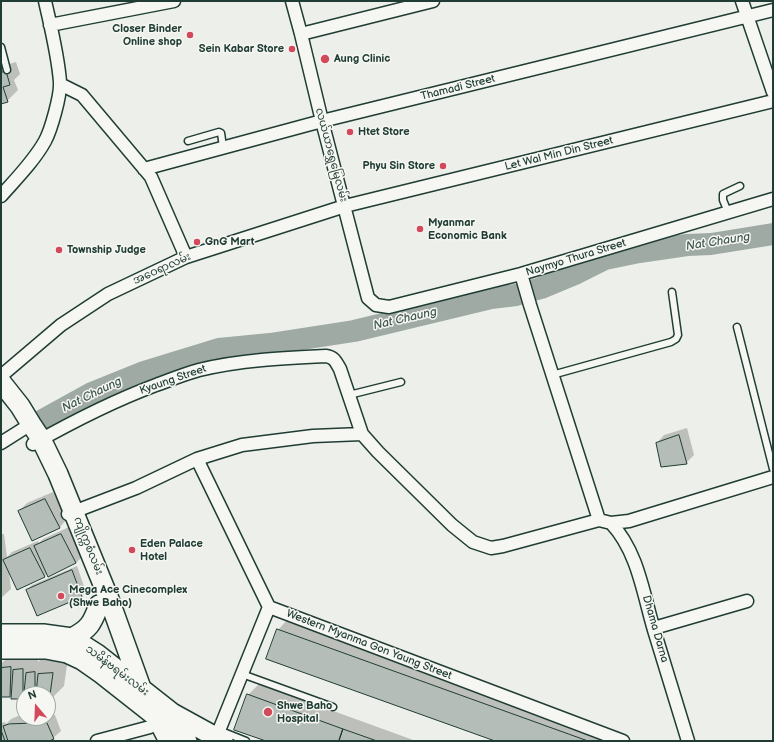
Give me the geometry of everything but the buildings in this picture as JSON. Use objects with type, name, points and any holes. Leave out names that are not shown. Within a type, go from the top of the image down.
[{"type":"main road","name":"ကျိုက္ကစံလမ်း","points":[[1,382],[20,406],[32,434]]},
{"type":"main road","name":"ကျိုက္ကစံလမ်း","points":[[1,397],[32,434],[58,474],[99,605],[124,675]]},
{"type":"main road","name":"ကျိုက္ကစံလမ်း","points":[[70,514],[111,606],[139,694],[155,729],[169,741]]},
{"type":"main road","points":[[72,638],[84,631],[93,621],[99,605]]},
{"type":"main road","name":"သမိန်ဗရမ်းလမ်း","points":[[1,634],[43,634],[72,638],[97,654],[124,675],[139,694]]},
{"type":"main road","name":"သမိန်ဗရမ်းလမ်း","points":[[1,649],[46,649],[67,653],[82,660],[93,668],[172,714],[220,736]]},
{"type":"main road","points":[[155,729],[187,741]]},
{"type":"street","points":[[1,196],[37,154],[52,126],[60,84],[45,1]]},
{"type":"street","points":[[50,25],[174,1]]},
{"type":"street","name":"လယ်ယာရွှေမြေလမ်း","points":[[292,1],[368,298],[376,305]]},
{"type":"street","points":[[301,34],[433,1]]},
{"type":"street","points":[[742,1],[773,92]]},
{"type":"street","name":"Thamadi Street","points":[[144,169],[322,121],[773,10]]},
{"type":"street","points":[[60,84],[82,95],[151,177],[186,257]]},
{"type":"street","name":"Let Wal Min Din Street","points":[[344,206],[773,101]]},
{"type":"street","name":"Naymyo Thura Street","points":[[376,305],[389,307],[523,278],[773,199]]},
{"type":"street","name":"အဝေရာလမ်း","points":[[1,376],[61,325],[108,294],[186,257],[344,206]]},
{"type":"street","name":"Dhama Darna","points":[[523,278],[552,375],[605,521],[617,530],[638,570],[688,741]]},
{"type":"street","name":"Kyaung Street","points":[[1,443],[32,434],[97,410],[131,394],[197,370],[232,364],[290,357],[330,357],[335,360],[340,369],[349,395]]},
{"type":"street","points":[[349,395],[362,434],[378,452],[452,525],[473,542],[491,548],[605,521],[629,521],[773,477]]},
{"type":"street","points":[[70,514],[136,488],[197,459],[224,450],[250,444],[314,436],[362,434]]},
{"type":"street","points":[[197,459],[269,607],[242,674],[220,736]]},
{"type":"street","points":[[654,628],[747,601]]},
{"type":"street","name":"Western Myanma Gon Yaung Street","points":[[269,607],[623,741]]},
{"type":"street","points":[[97,741],[155,729]]},
{"type":"lane","points":[[1,47],[7,70]]},
{"type":"lane","points":[[188,141],[219,132],[221,133],[223,147]]},
{"type":"lane","points":[[728,212],[723,200],[723,194],[740,186]]},
{"type":"lane","points":[[552,375],[670,342],[676,339],[678,335],[672,292]]},
{"type":"lane","points":[[738,327],[772,458],[773,469]]},
{"type":"lane","points":[[349,395],[401,382]]},
{"type":"lane","points":[[242,674],[333,707]]},
{"type":"lane","points":[[220,736],[246,741]]},
{"type":"waterway","name":"Nat Chaung","points":[[43,420],[92,393],[144,372],[219,349],[270,344],[354,331],[491,298],[516,295],[541,288],[605,259],[639,252],[687,245],[711,244],[773,234]]},
{"type":"place","name":"Closer Binder Online shop","points":[[190,35]]},
{"type":"place","name":"Sein Kabar Store","points":[[292,49]]},
{"type":"place","name":"Aung Clinic","points":[[325,59]]},
{"type":"place","name":"Htet Store","points":[[350,132]]},
{"type":"place","name":"Phyu Sin Store","points":[[443,166]]},
{"type":"place","name":"Myanmar Economic Bank","points":[[420,229]]},
{"type":"place","name":"GnG Mart","points":[[197,242]]},
{"type":"place","name":"Township Judge","points":[[59,250]]},
{"type":"place","name":"Eden Palace Hotel","points":[[132,550]]},
{"type":"place","name":"Mega Ace Cinecomplex (Shwe Baho)","points":[[61,596]]},
{"type":"place","name":"Shwe Baho Hospital","points":[[268,712]]}]
